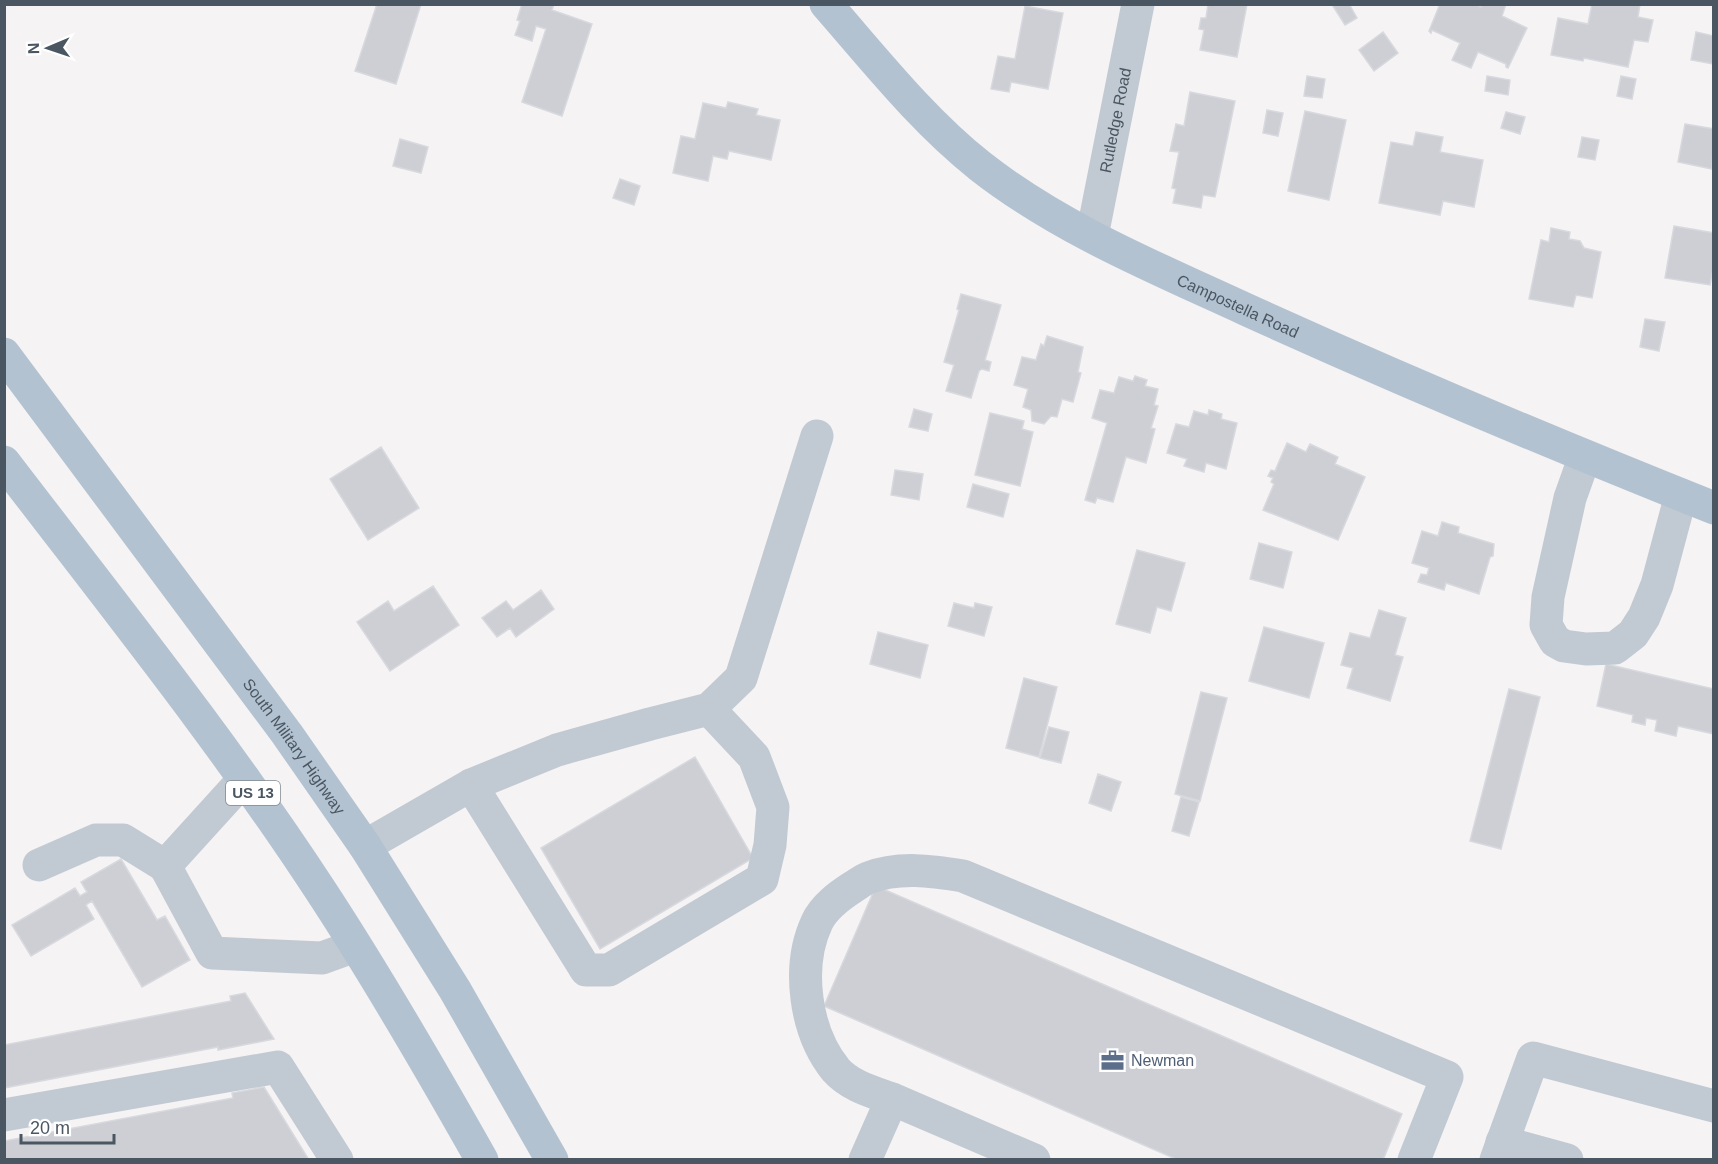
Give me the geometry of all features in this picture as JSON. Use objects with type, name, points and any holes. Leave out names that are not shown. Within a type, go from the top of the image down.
[{"type":"main road","name":"Campostella Road","points":[[826,4],[917,108],[979,165],[1021,196],[1114,249],[1371,367],[1713,508]]},
{"type":"main road","name":"South Military Highway","points":[[4,354],[287,734],[365,846],[455,990],[552,1160]]},
{"type":"main road","name":"US 13","points":[[4,462],[214,737],[319,888],[440,1085],[482,1160]]},
{"type":"street","name":"Rutledge Road","points":[[1092,236],[1138,4]]},
{"type":"street","points":[[365,846],[471,785],[557,750],[710,709],[741,678],[817,436]]},
{"type":"street","points":[[1585,456],[1570,498],[1548,597],[1545,625],[1555,641],[1564,646],[1586,649],[1615,648],[1633,634],[1644,617],[1657,585],[1680,495]]},
{"type":"street","points":[[471,785],[586,970],[609,970],[762,879],[770,845],[773,807],[754,757],[710,709]]},
{"type":"street","points":[[165,866],[244,779]]},
{"type":"street","points":[[39,866],[96,840],[123,840],[165,866],[212,953],[322,958],[355,946]]},
{"type":"street","points":[[1034,1160],[853,1084],[836,1070],[814,1034],[806,996],[808,951],[818,921],[837,897],[866,878],[888,872],[929,870],[963,876],[1447,1077],[1414,1160]]},
{"type":"street","points":[[1567,1160],[1499,1151],[1533,1058],[1713,1107]]},
{"type":"street","points":[[4,1115],[278,1067],[337,1160]]},
{"type":"street","points":[[866,1160],[892,1099]]},
{"type":"building","points":[[377,4],[421,4],[396,84],[355,71]]},
{"type":"building","points":[[522,4],[554,4],[552,10],[592,24],[562,116],[522,102],[546,29],[536,26],[532,41],[515,35]]},
{"type":"building","points":[[1208,4],[1247,4],[1237,57],[1200,50],[1204,30],[1199,29],[1201,18],[1206,18]]},
{"type":"building","points":[[1349,4],[1357,18],[1345,25],[1333,6]]},
{"type":"building","points":[[1440,4],[1475,4],[1481,7],[1482,4],[1506,4],[1502,16],[1527,28],[1508,68],[1506,64],[1478,52],[1471,68],[1452,60],[1460,43],[1432,30],[1431,33],[1429,31]]},
{"type":"building","points":[[1592,4],[1640,4],[1638,17],[1653,20],[1648,42],[1634,40],[1628,67],[1584,58],[1583,61],[1551,55],[1558,18],[1588,24]]},
{"type":"building","points":[[1025,6],[1063,13],[1048,89],[1011,82],[1009,92],[991,89],[998,56],[1015,59]]},
{"type":"building","points":[[1383,32],[1398,53],[1374,71],[1359,50]]},
{"type":"building","points":[[1696,32],[1714,36],[1714,64],[1691,60]]},
{"type":"building","points":[[1307,76],[1325,79],[1322,98],[1304,96]]},
{"type":"building","points":[[1487,76],[1510,80],[1508,95],[1485,91]]},
{"type":"building","points":[[1621,76],[1636,79],[1632,99],[1617,96]]},
{"type":"building","points":[[1190,92],[1235,101],[1215,197],[1203,195],[1201,208],[1173,203],[1176,189],[1172,188],[1179,152],[1170,151],[1176,124],[1184,126]]},
{"type":"building","points":[[728,102],[758,109],[756,115],[780,120],[771,160],[729,151],[727,159],[713,156],[708,181],[673,173],[681,136],[695,139],[703,103],[726,108]]},
{"type":"building","points":[[1267,110],[1283,113],[1278,136],[1263,133]]},
{"type":"building","points":[[1305,111],[1346,120],[1329,200],[1288,191]]},
{"type":"building","points":[[1506,112],[1525,117],[1520,134],[1501,128]]},
{"type":"building","points":[[1685,124],[1714,129],[1712,169],[1678,162]]},
{"type":"building","points":[[1416,132],[1443,137],[1440,152],[1483,160],[1474,207],[1443,201],[1440,215],[1379,203],[1391,142],[1413,146]]},
{"type":"building","points":[[1582,137],[1599,140],[1595,160],[1578,157]]},
{"type":"building","points":[[400,139],[428,147],[421,173],[393,166]]},
{"type":"building","points":[[620,179],[640,186],[634,205],[613,198]]},
{"type":"building","points":[[1674,226],[1714,233],[1714,264],[1710,285],[1665,278]]},
{"type":"building","points":[[1551,228],[1570,232],[1569,239],[1580,241],[1584,248],[1601,252],[1592,298],[1576,295],[1573,307],[1529,299],[1541,240],[1549,242]]},
{"type":"building","points":[[961,294],[1001,305],[985,360],[991,362],[989,371],[982,369],[979,371],[971,398],[946,391],[954,365],[944,362],[959,310],[957,309]]},
{"type":"building","points":[[1645,319],[1665,322],[1659,351],[1640,347]]},
{"type":"building","points":[[1047,336],[1083,347],[1078,372],[1081,373],[1073,402],[1062,399],[1057,417],[1051,416],[1044,424],[1032,421],[1031,410],[1023,407],[1028,389],[1014,385],[1022,357],[1036,360],[1041,344],[1044,346]]},
{"type":"building","points":[[1135,376],[1147,380],[1145,386],[1158,389],[1154,405],[1158,406],[1151,428],[1155,429],[1146,463],[1126,457],[1113,502],[1097,498],[1095,503],[1085,500],[1107,423],[1092,418],[1100,390],[1114,393],[1119,377],[1133,381]]},
{"type":"building","points":[[914,409],[932,414],[928,431],[909,427]]},
{"type":"building","points":[[1209,410],[1222,414],[1221,419],[1237,423],[1226,469],[1206,463],[1204,472],[1184,466],[1187,459],[1167,453],[1176,424],[1189,427],[1194,411],[1208,415]]},
{"type":"building","points":[[990,413],[1024,421],[1022,429],[1033,432],[1020,486],[975,475]]},
{"type":"building","points":[[1287,443],[1306,452],[1310,444],[1338,457],[1335,464],[1365,477],[1338,540],[1263,510],[1274,484],[1271,482],[1273,478],[1268,476],[1271,470],[1275,471]]},
{"type":"building","points":[[381,447],[419,508],[368,540],[330,479]]},
{"type":"building","points":[[895,470],[923,474],[919,500],[891,495]]},
{"type":"building","points":[[973,484],[1009,494],[1003,517],[967,507]]},
{"type":"building","points":[[1442,522],[1459,527],[1458,533],[1494,544],[1493,556],[1490,557],[1479,594],[1446,583],[1444,590],[1418,582],[1421,574],[1427,575],[1429,568],[1412,563],[1422,531],[1438,536]]},
{"type":"building","points":[[1259,543],[1292,552],[1283,588],[1250,579]]},
{"type":"building","points":[[1137,550],[1185,563],[1171,611],[1157,607],[1150,633],[1116,624]]},
{"type":"building","points":[[433,586],[459,625],[390,671],[357,622],[388,601],[394,611]]},
{"type":"building","points":[[541,590],[554,609],[516,637],[510,628],[497,637],[482,618],[506,601],[513,610]]},
{"type":"building","points":[[954,603],[974,608],[975,603],[992,607],[984,636],[948,626]]},
{"type":"building","points":[[1379,610],[1406,618],[1395,655],[1403,657],[1390,701],[1347,688],[1353,668],[1341,665],[1350,633],[1370,638]]},
{"type":"building","points":[[1264,627],[1324,643],[1309,698],[1249,681]]},
{"type":"building","points":[[878,632],[928,645],[920,678],[870,664]]},
{"type":"building","points":[[1606,664],[1714,689],[1714,734],[1678,726],[1676,736],[1655,731],[1657,720],[1646,718],[1645,725],[1632,722],[1633,715],[1597,706]]},
{"type":"building","points":[[1024,678],[1057,687],[1039,757],[1006,748]]},
{"type":"building","points":[[1509,689],[1540,697],[1501,849],[1470,841]]},
{"type":"building","points":[[1201,692],[1227,698],[1200,801],[1175,794]]},
{"type":"building","points":[[1049,727],[1069,732],[1061,763],[1040,758]]},
{"type":"building","points":[[695,757],[753,858],[600,949],[541,848]]},
{"type":"building","points":[[1098,774],[1121,782],[1111,811],[1089,803]]},
{"type":"building","points":[[1181,797],[1199,802],[1189,836],[1172,831]]},
{"type":"building","points":[[121,859],[157,920],[165,916],[190,960],[142,987],[92,901],[86,905],[94,919],[31,956],[12,925],[75,888],[80,896],[87,892],[81,882]]},
{"type":"building","name":"Newman","points":[[876,886],[1402,1114],[1383,1160],[1178,1160],[824,1006]]},
{"type":"building","points":[[245,993],[274,1039],[218,1050],[218,1047],[4,1088],[4,1045],[231,1001],[230,996]]},
{"type":"building","points":[[264,1087],[309,1160],[4,1160],[4,1141],[233,1098],[232,1093]]},
{"type":"place","name":"Newman","points":[[1113,1060]]}]
